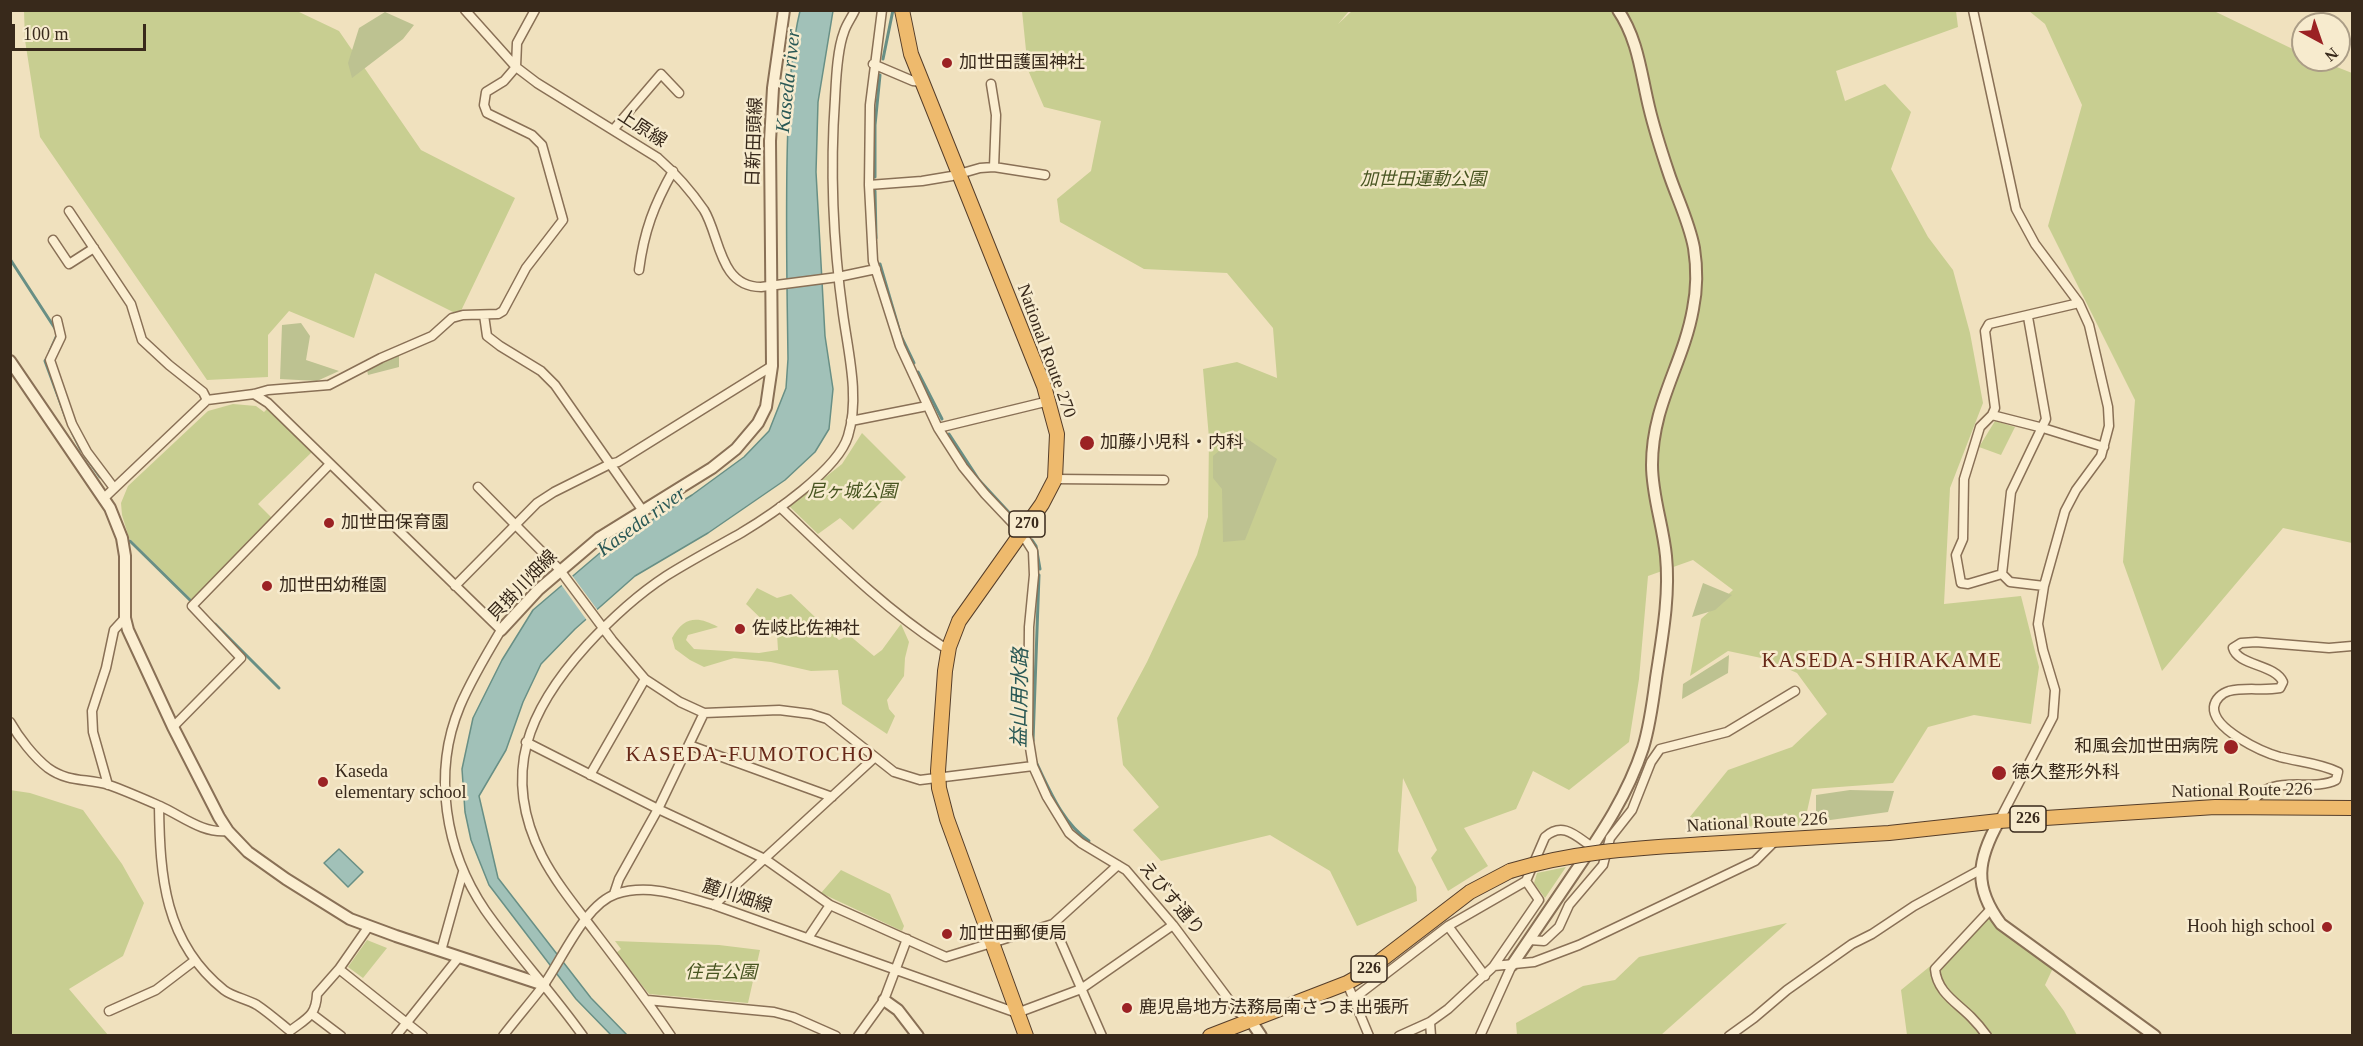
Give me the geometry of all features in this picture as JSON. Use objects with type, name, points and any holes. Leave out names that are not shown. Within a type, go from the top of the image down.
[{"type":"highway","name":"National Route 270","points":[[902,10],[911,54],[1049,401],[1057,434],[1055,479],[1042,504],[959,621],[949,647],[940,720],[937,779],[947,819],[1026,1035]]},
{"type":"highway","name":"National Route 226","points":[[1210,1035],[1347,983],[1363,974],[1470,892],[1510,872],[1539,862],[1573,855],[1705,844],[1889,834],[1999,821],[2247,806],[2352,808]]},
{"type":"street","name":"上原線","points":[[465,10],[516,67],[537,83],[658,158],[673,171],[705,213],[720,256],[730,272],[751,287],[772,282],[835,277],[876,269]]},
{"type":"street","points":[[103,499],[207,400],[268,390],[329,385],[381,358],[432,336],[452,318],[503,311],[526,268],[563,220],[551,170],[542,145],[532,135],[485,110],[486,92],[504,81],[516,67],[517,43],[535,10]]},
{"type":"street","name":"日新田頭線","points":[[772,282],[771,107],[784,10]]},
{"type":"street","points":[[671,1035],[647,1000],[584,922],[544,859],[529,825],[522,773],[526,742],[536,716],[555,682],[601,625],[666,576],[748,529],[780,507],[824,471],[848,438],[852,396],[835,277],[831,154],[836,81],[843,33],[855,10]]},
{"type":"street","name":"えびす通り","points":[[882,10],[873,64],[870,105],[869,185],[873,261],[900,346],[949,448],[977,485],[1021,532],[1033,551],[1034,575],[1029,627],[1028,735],[1033,765],[1047,797],[1070,833],[1081,843],[1126,870],[1173,925],[1238,1012],[1251,1021]]},
{"type":"street","points":[[1480,1035],[1512,965],[1592,847],[1628,787],[1644,747],[1650,720],[1666,591],[1666,558],[1654,492],[1654,439],[1660,406],[1686,338],[1694,305],[1696,277],[1690,232],[1668,173],[1650,111],[1636,46],[1618,10]]},
{"type":"street","points":[[1973,10],[2016,209],[2035,244],[2079,303],[2096,350],[2108,408],[2109,426],[2101,456],[2076,490],[2065,511],[2044,586],[2038,624],[2055,690],[2055,711],[2041,743],[1989,839],[1980,870],[1983,894],[1990,910],[2001,924],[2155,1035]]},
{"type":"street","points":[[873,64],[914,81],[922,82]]},
{"type":"street","points":[[613,130],[661,74],[679,93]]},
{"type":"street","points":[[991,84],[996,115],[994,167]]},
{"type":"street","points":[[869,185],[922,181],[994,167],[1045,175]]},
{"type":"street","points":[[639,270],[643,238],[673,171]]},
{"type":"street","points":[[69,211],[131,304],[142,340],[176,372],[203,393],[207,400]]},
{"type":"street","points":[[53,240],[69,264],[94,248]]},
{"type":"street","name":"貝掛川畑線","points":[[583,1035],[545,982],[485,909],[463,872],[448,819],[445,792],[446,765],[459,708],[501,630],[561,572],[598,538],[712,468],[748,436],[758,423],[766,407],[772,366],[772,282]]},
{"type":"street","points":[[2002,573],[1968,584],[1961,583],[1956,555],[1963,538],[1964,479],[1980,427],[1992,415],[1995,408],[1985,331],[1989,324],[2028,317],[2079,303]]},
{"type":"street","points":[[484,315],[488,336],[500,346],[542,371],[555,385],[643,511]]},
{"type":"street","points":[[2028,317],[2046,419],[2011,492],[2002,573],[2010,582],[2044,586]]},
{"type":"street","points":[[57,320],[61,337],[50,360],[72,424],[87,452],[114,488]]},
{"type":"street","points":[[10,361],[110,508],[122,538],[125,556],[125,618],[139,655],[173,727],[228,831],[248,852],[350,919],[459,957],[545,982]]},
{"type":"street","points":[[455,586],[537,503],[554,492],[618,462],[772,366]]},
{"type":"street","points":[[254,394],[268,403],[329,465],[501,630]]},
{"type":"street","points":[[938,428],[1049,401]]},
{"type":"street","points":[[851,421],[927,406]]},
{"type":"street","points":[[1992,415],[2104,447]]},
{"type":"street","points":[[173,727],[242,658],[192,606],[329,465]]},
{"type":"street","points":[[1055,479],[1164,480]]},
{"type":"street","points":[[478,486],[561,572],[645,679],[665,694],[704,713],[779,710],[812,714],[827,719],[874,758],[907,778],[937,779],[1033,765]]},
{"type":"street","points":[[780,507],[866,590],[907,623],[949,647]]},
{"type":"street","points":[[108,784],[93,732],[92,711],[106,668],[114,630],[125,618]]},
{"type":"street","points":[[2247,806],[2266,790],[2295,785],[2328,784],[2336,780],[2338,772],[2323,765],[2278,757],[2230,733],[2218,722],[2215,715],[2215,703],[2223,693],[2231,690],[2280,688],[2283,682],[2278,675],[2237,656],[2233,648],[2241,643],[2256,642],[2330,648],[2352,646]]},
{"type":"street","points":[[590,775],[645,679]]},
{"type":"street","points":[[1529,940],[1544,941],[1558,927],[1569,905],[1603,866],[1610,838],[1632,810],[1651,762],[1660,749],[1727,732],[1795,691]]},
{"type":"street","points":[[503,1035],[545,982],[584,922],[599,905],[614,894],[619,879],[658,809],[704,713]]},
{"type":"street","points":[[10,722],[17,734],[47,767],[63,777],[108,784],[201,827],[216,832],[228,831]]},
{"type":"street","points":[[526,742],[658,809],[765,859],[830,905],[946,957],[1053,924],[1118,865]]},
{"type":"street","points":[[689,746],[832,797]]},
{"type":"street","points":[[714,905],[874,758]]},
{"type":"street","points":[[159,806],[163,887],[179,935],[194,960],[225,991],[256,1005],[290,1031],[312,1014],[316,1007],[317,994],[339,969],[369,926]]},
{"type":"street","points":[[1353,999],[1448,926],[1526,881],[1545,837],[1550,832],[1558,829],[1565,830],[1592,847]]},
{"type":"street","points":[[1493,967],[1534,962],[1579,945],[1755,861],[1775,841]]},
{"type":"street","points":[[1729,1035],[1852,944],[1872,934],[1914,906],[1980,870]]},
{"type":"street","points":[[441,951],[463,872]]},
{"type":"street","points":[[1398,1035],[1430,1022],[1448,1009],[1493,967],[1539,900],[1526,881]]},
{"type":"street","name":"麓川畑線","points":[[614,894],[650,889],[714,905],[1017,1013]]},
{"type":"street","points":[[808,938],[830,905]]},
{"type":"street","points":[[1987,1035],[1942,989],[1936,980],[1935,969],[1990,910]]},
{"type":"street","points":[[1053,924],[1102,1035]]},
{"type":"street","points":[[1017,1013],[1081,989],[1173,925]]},
{"type":"street","points":[[1448,926],[1485,976]]},
{"type":"street","points":[[858,1035],[884,1000],[907,939]]},
{"type":"street","points":[[396,1035],[459,957]]},
{"type":"street","points":[[109,1011],[156,990],[194,960]]},
{"type":"street","points":[[339,969],[423,1035]]},
{"type":"street","points":[[1347,983],[1369,1035]]},
{"type":"street","points":[[647,1000],[774,1012],[802,1020],[836,1035]]},
{"type":"street","points":[[884,1000],[898,1010],[918,1035]]},
{"type":"street","points":[[312,1014],[340,1035]]},
{"type":"street","points":[[1251,1021],[1261,1035]]},
{"type":"street","points":[[1430,1022],[1431,1035]]},
{"type":"green space","name":"加世田運動公園","points":[[1353,10],[1956,11],[1958,27],[1836,71],[1845,101],[1885,84],[1911,112],[1891,169],[1928,237],[1953,270],[1970,333],[1983,403],[1950,488],[1944,604],[2021,596],[2039,667],[2031,724],[1974,715],[1928,727],[1893,783],[1812,789],[1804,825],[1763,830],[1689,818],[1728,770],[1792,747],[1827,714],[1797,673],[1766,659],[1728,651],[1690,676],[1701,619],[1733,590],[1693,560],[1648,576],[1639,679],[1629,742],[1569,790],[1533,771],[1516,809],[1464,828],[1488,866],[1448,891],[1431,858],[1437,850],[1403,778],[1398,851],[1416,887],[1417,901],[1357,926],[1330,871],[1270,835],[1161,861],[1133,830],[1159,807],[1123,765],[1117,718],[1147,662],[1197,555],[1208,517],[1209,438],[1203,369],[1237,362],[1277,378],[1273,328],[1227,273],[1144,269],[1060,222],[1057,199],[1091,171],[1101,121],[1044,107],[1028,70],[1022,11],[1349,11],[1338,24]]},
{"type":"green space","points":[[24,11],[297,11],[339,31],[421,150],[515,198],[459,315],[375,273],[354,338],[289,311],[268,335],[268,377],[207,380],[40,137],[25,40]]},
{"type":"green space","points":[[2029,11],[2214,11],[2291,48],[2291,72],[2352,73],[2352,543],[2283,528],[2162,671],[2123,562],[2135,400],[2048,226],[2082,105],[2045,24]]},
{"type":"green space","points":[[385,12],[414,25],[403,39],[352,78],[348,63],[359,28]]},
{"type":"green space","points":[[301,323],[310,336],[306,360],[339,371],[317,381],[280,379],[282,325]]},
{"type":"green space","points":[[399,355],[399,367],[368,375],[367,370]]},
{"type":"green space","points":[[233,404],[256,406],[264,412],[267,409],[312,452],[258,504],[272,518],[192,600],[129,538],[121,503],[128,486],[208,411]]},
{"type":"green space","points":[[1995,421],[2015,427],[2001,455],[1979,447]]},
{"type":"green space","name":"尼ヶ城公園","points":[[862,433],[906,477],[853,530],[840,518],[818,534],[789,506],[842,464]]},
{"type":"green space","points":[[1240,434],[1277,459],[1245,540],[1223,542],[1222,489],[1213,478],[1213,456]]},
{"type":"green space","points":[[1703,583],[1732,595],[1715,610],[1692,617]]},
{"type":"green space","points":[[757,588],[777,598],[791,594],[839,640],[849,635],[874,656],[882,650],[901,624],[909,642],[904,676],[887,700],[889,709],[895,716],[887,734],[842,704],[838,670],[811,671],[771,662],[734,658],[704,667],[675,649],[672,638],[681,625],[698,620],[718,627],[688,635],[686,640],[694,649],[759,653],[778,650],[777,634],[746,604]]},
{"type":"green space","points":[[1729,655],[1728,673],[1682,699],[1683,684]]},
{"type":"green space","points":[[10,790],[30,793],[83,810],[122,864],[144,903],[123,956],[69,989],[108,1035],[11,1035]]},
{"type":"green space","points":[[1850,790],[1894,791],[1888,812],[1816,822],[1816,795]]},
{"type":"green space","points":[[1566,867],[1545,898],[1534,883],[1537,873]]},
{"type":"green space","points":[[841,870],[890,894],[904,926],[902,931],[821,893]]},
{"type":"green space","points":[[1989,918],[2003,933],[2053,968],[2045,985],[2064,1011],[2077,1035],[1907,1035],[1901,990]]},
{"type":"green space","points":[[1787,923],[1661,1035],[1517,1035],[1516,1023],[1583,986],[1615,980],[1639,957]]},
{"type":"green space","points":[[367,940],[387,948],[363,978],[348,967]]},
{"type":"green space","name":"住吉公園","points":[[615,941],[719,945],[760,950],[748,1003],[649,994],[616,953],[621,949]]},
{"type":"water","points":[[800,11],[833,11],[818,102],[816,172],[825,336],[833,389],[829,429],[815,452],[785,480],[708,533],[635,576],[575,629],[541,664],[523,702],[506,750],[479,796],[498,878],[591,998],[627,1035],[611,1035],[576,999],[489,885],[471,840],[465,812],[462,769],[473,718],[502,660],[533,610],[601,552],[692,495],[744,457],[769,431],[786,388],[788,125],[793,53]]},
{"type":"water","points":[[339,849],[363,872],[348,887],[324,863]]},
{"type":"pier","points":[[571,574],[599,612],[588,622],[560,583]]},
{"type":"waterway","name":"益山用水路","points":[[883,59],[893,10]]},
{"type":"waterway","name":"益山用水路","points":[[875,177],[875,125],[880,75]]},
{"type":"waterway","name":"益山用水路","points":[[875,191],[876,238]]},
{"type":"waterway","points":[[10,259],[56,330],[57,335],[50,351]]},
{"type":"waterway","name":"益山用水路","points":[[880,264],[901,336],[914,363]]},
{"type":"waterway","points":[[48,357],[45,361],[66,418]]},
{"type":"waterway","name":"益山用水路","points":[[918,372],[942,419]]},
{"type":"waterway","points":[[72,432],[81,450]]},
{"type":"waterway","name":"益山用水路","points":[[949,434],[979,480],[1016,520]]},
{"type":"waterway","points":[[85,456],[100,477]]},
{"type":"waterway","name":"益山用水路","points":[[1032,540],[1036,546],[1040,569]]},
{"type":"waterway","points":[[130,541],[193,603]]},
{"type":"waterway","name":"益山用水路","points":[[1033,741],[1039,575]]},
{"type":"waterway","points":[[215,624],[279,688]]},
{"type":"waterway","name":"益山用水路","points":[[1036,762],[1064,815],[1071,825],[1089,841]]},
{"type":"place","name":"加世田護国神社","points":[[947,63]]},
{"type":"place","name":"加藤小児科・内科","points":[[1087,443]]},
{"type":"place","name":"加世田保育園","points":[[329,523]]},
{"type":"place","name":"加世田幼稚園","points":[[267,586]]},
{"type":"place","name":"佐岐比佐神社","points":[[740,629]]},
{"type":"place","name":"和風会加世田病院","points":[[2231,747]]},
{"type":"place","name":"徳久整形外科","points":[[1999,773]]},
{"type":"place","name":"Kaseda elementary school","points":[[323,782]]},
{"type":"place","name":"Hooh high school","points":[[2327,927]]},
{"type":"place","name":"加世田郵便局","points":[[947,934]]},
{"type":"place","name":"鹿児島地方法務局南さつま出張所","points":[[1127,1008]]},
{"type":"district","name":"KASEDA-SHIRAKAME","points":[[1882,661]]},
{"type":"district","name":"KASEDA-FUMOTOCHO","points":[[750,755]]},
{"type":"water label","name":"Kaseda river","points":[[789,81]]},
{"type":"water label","name":"Kaseda river","points":[[642,522]]}]
